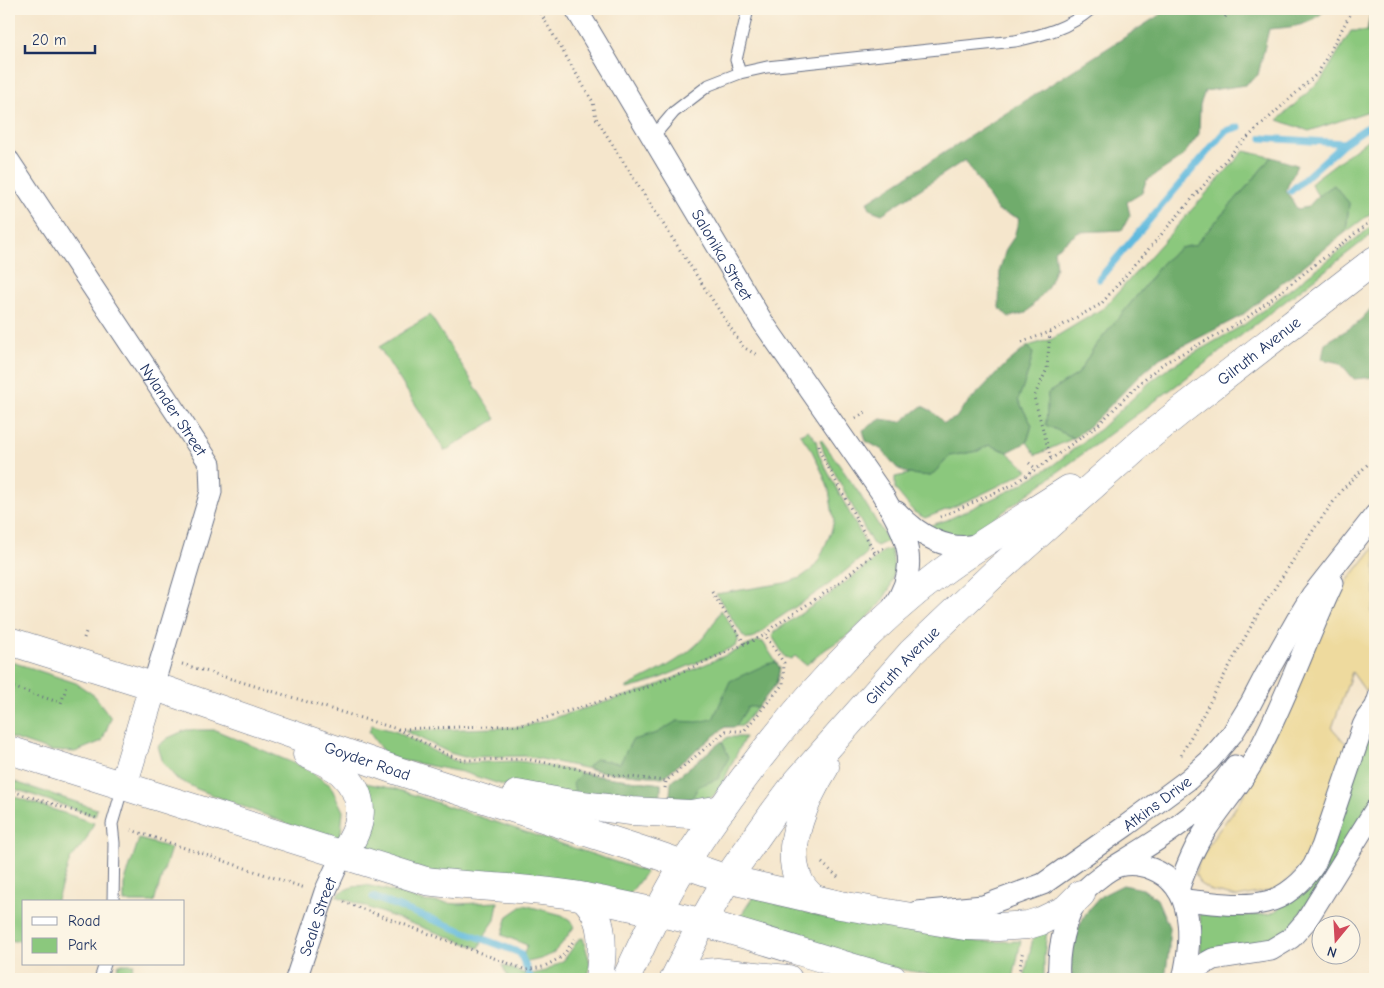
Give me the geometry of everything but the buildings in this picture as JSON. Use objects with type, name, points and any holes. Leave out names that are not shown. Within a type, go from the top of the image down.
[{"type":"street","name":"Salonika Street","points":[[576,9],[762,321],[881,492],[904,519],[909,532],[906,543],[910,563],[905,586],[893,608],[877,627]]},
{"type":"street","name":"Nylander Street","points":[[9,161],[210,464],[212,492],[153,686]]},
{"type":"street","name":"Gilruth Avenue","points":[[674,979],[727,879],[796,783],[911,654],[983,584],[1142,442],[1375,260]]},
{"type":"street","name":"Gilruth Avenue","points":[[626,979],[658,912],[684,864],[760,756],[787,722],[835,670],[877,627],[940,574],[1142,442]]},
{"type":"street","name":"Atkins Drive","points":[[895,914],[983,906],[1043,884],[1178,789],[1210,761],[1232,734],[1301,613],[1375,515]]},
{"type":"street","name":"Salonika Street","points":[[909,532],[937,542],[958,546],[977,545],[988,541]]},
{"type":"street","name":"Atkins Drive","points":[[1181,895],[1191,857],[1204,832],[1239,785],[1262,745],[1336,574],[1358,537]]},
{"type":"street","name":"Atkins Drive","points":[[1081,894],[1109,870],[1184,820],[1208,800],[1224,781],[1248,746],[1304,622],[1331,571]]},
{"type":"street","name":"Goyder Road","points":[[9,641],[153,686],[395,770],[727,879],[840,905],[965,926],[984,927],[1028,925],[1066,909],[1081,894]]},
{"type":"street","points":[[124,786],[153,686]]},
{"type":"street","points":[[814,899],[806,892],[794,868],[795,838],[799,824],[815,783],[882,686]]},
{"type":"street","points":[[190,699],[325,762],[340,772],[356,790],[360,815],[358,827],[342,855]]},
{"type":"street","points":[[1181,895],[1237,904],[1266,902],[1280,897],[1300,882],[1315,863],[1322,847],[1363,726],[1375,708]]},
{"type":"street","points":[[9,750],[426,881],[543,891],[658,912],[893,979]]},
{"type":"street","points":[[395,770],[460,779],[536,798],[605,809],[684,814],[722,809]]},
{"type":"street","points":[[1184,979],[1195,969],[1214,959],[1271,950],[1291,938],[1306,921],[1375,810]]},
{"type":"street","name":"Seale Street","points":[[296,979],[325,892],[342,855]]},
{"type":"street","points":[[1109,870],[1128,864],[1149,868],[1160,872],[1181,895],[1188,924],[1189,938],[1184,979]]},
{"type":"street","points":[[1059,979],[1060,951],[1064,931],[1073,907],[1081,894]]},
{"type":"street","points":[[583,897],[589,902],[598,922],[601,937],[602,953],[599,979]]},
{"type":"street","points":[[687,979],[707,972],[717,972],[788,979]]},
{"type":"lane","points":[[740,73],[736,60],[748,9]]},
{"type":"lane","points":[[652,138],[674,112],[709,85],[740,73],[767,67],[1037,36],[1057,29],[1081,17],[1091,9]]},
{"type":"lane","points":[[1363,726],[1375,693]]},
{"type":"lane","points":[[113,900],[114,843],[112,824],[124,786]]},
{"type":"lane","points":[[100,979],[104,966]]},
{"type":"path","points":[[538,9],[593,102],[596,118],[634,179],[743,347],[759,356]]},
{"type":"path","points":[[1225,17],[1232,9]]},
{"type":"path","points":[[1022,342],[1050,332],[1101,304],[1237,147],[1318,73],[1353,9]]},
{"type":"path","points":[[398,729],[522,725],[648,687],[765,635],[773,627],[831,589],[875,553],[909,532],[1012,485],[1051,459],[1097,426],[1142,381],[1164,363],[1243,320],[1375,218]]},
{"type":"path","points":[[1050,332],[1047,369],[1034,397],[1051,459]]},
{"type":"path","points":[[818,438],[821,454],[875,553]]},
{"type":"path","points":[[1178,759],[1260,610],[1342,490],[1375,458]]},
{"type":"path","points":[[1029,464],[1036,469]]},
{"type":"path","points":[[712,592],[745,644]]},
{"type":"path","points":[[179,663],[398,729],[448,756],[463,760],[526,759],[604,774],[666,781],[726,731],[744,731],[783,684],[784,663],[765,635]]},
{"type":"path","points":[[666,781],[666,790]]},
{"type":"path","points":[[9,790],[309,889]]},
{"type":"path","points":[[794,855],[813,851],[822,864],[844,880]]},
{"type":"path","points":[[336,899],[526,970],[542,967],[562,958],[580,932]]},
{"type":"green space","points":[[1163,9],[1326,9],[1307,23],[1292,27],[1269,29],[1258,75],[1245,85],[1205,91],[1200,105],[1199,134],[1182,157],[1146,181],[1142,193],[1127,202],[1130,215],[1122,230],[1079,232],[1054,250],[1056,267],[1047,289],[1026,313],[1009,317],[999,308],[1000,269],[1006,249],[1014,237],[1019,218],[998,211],[965,160],[882,214],[871,210],[867,202],[1161,14]]},
{"type":"green space","points":[[1371,9],[1375,9],[1375,38],[1367,31]]},
{"type":"green space","points":[[1351,31],[1367,31],[1375,38],[1375,109],[1309,131],[1278,120],[1322,79]]},
{"type":"green space","points":[[1375,134],[1375,210],[1346,232],[1349,203],[1334,185],[1318,196],[1311,184]]},
{"type":"green space","points":[[1244,151],[1271,157],[1195,245],[1180,248],[1162,263],[1093,349],[1078,374],[1048,393],[1046,425],[1074,438],[1036,455],[1027,442],[1032,425],[1018,400],[1033,353],[1028,346],[1052,339],[1105,307]]},
{"type":"green space","points":[[1271,157],[1297,165],[1286,190],[1297,209],[1308,207],[1318,196],[1334,185],[1349,203],[1346,232],[1241,316],[1160,358],[1138,377],[1094,422],[1074,438],[1046,425],[1048,393],[1078,374],[1093,349],[1162,263],[1180,248],[1195,245]]},
{"type":"green space","points":[[1375,224],[1375,232],[1181,382],[980,529],[966,537],[950,539],[928,526],[947,520],[1015,488],[1053,465],[1100,429],[1149,383],[1170,367],[1245,324]]},
{"type":"green space","points":[[1375,304],[1375,377],[1354,379],[1340,363],[1322,359],[1325,343],[1357,324]]},
{"type":"green space","points":[[430,315],[496,419],[445,451],[379,347]]},
{"type":"green space","points":[[1028,346],[1033,353],[1018,400],[1032,425],[1027,442],[1008,452],[989,445],[978,451],[950,456],[931,476],[909,474],[897,468],[882,450],[866,441],[863,430],[881,419],[901,422],[922,406],[932,411],[944,423],[956,418],[962,409],[1006,364]]},
{"type":"green space","points":[[808,430],[816,440],[819,455],[867,549],[865,555],[828,585],[770,624],[761,633],[751,639],[747,639],[743,636],[716,594],[785,583],[800,578],[811,570],[819,560],[831,532],[834,520],[829,490],[812,451],[800,434]]},
{"type":"green space","points":[[821,439],[859,493],[888,541],[877,546],[872,543],[824,453]]},
{"type":"green space","points":[[989,445],[1008,452],[1028,470],[1003,484],[925,518],[914,512],[895,489],[895,477],[909,474],[931,476],[950,456],[978,451]]},
{"type":"green space","points":[[891,549],[894,566],[890,588],[874,611],[851,633],[806,665],[795,656],[791,659],[785,657],[772,636],[774,632],[833,592],[882,552]]},
{"type":"green space","points":[[721,610],[738,636],[736,646],[646,684],[627,689],[627,687],[669,665],[693,648],[713,625]]},
{"type":"green space","points":[[758,641],[763,642],[780,668],[776,684],[742,726],[725,727],[663,777],[604,772],[526,756],[464,757],[450,753],[405,731],[523,727],[649,689]]},
{"type":"green space","points":[[9,661],[76,683],[95,696],[111,718],[102,741],[75,752],[51,751],[9,737]]},
{"type":"green space","points":[[776,662],[780,668],[776,684],[758,707],[748,707],[735,727],[725,727],[663,777],[604,772],[587,768],[595,759],[620,763],[632,740],[657,733],[677,721],[697,722],[713,719],[730,681],[767,664]]},
{"type":"green space","points":[[1375,720],[1375,795],[1334,864],[1286,934],[1266,945],[1201,954],[1200,909],[1242,916],[1270,914],[1297,897]]},
{"type":"green space","points":[[372,725],[397,732],[447,758],[463,763],[526,762],[604,777],[661,784],[660,810],[509,787],[462,772],[395,759],[384,753],[369,732]]},
{"type":"green space","points":[[186,730],[215,730],[305,768],[330,785],[343,811],[341,833],[337,841],[326,840],[197,789],[177,779],[163,763],[158,746],[168,738]]},
{"type":"green space","points":[[728,737],[745,737],[719,790],[712,797],[689,808],[671,782]]},
{"type":"green space","points":[[722,741],[729,757],[718,779],[699,786],[686,808],[669,808],[671,782]]},
{"type":"green space","points":[[581,773],[661,784],[660,810],[615,806],[614,794],[603,790],[591,799],[576,795],[573,784]]},
{"type":"green space","points":[[9,780],[97,809],[95,816],[9,787]]},
{"type":"green space","points":[[365,783],[396,789],[646,872],[626,899],[466,881],[361,853]]},
{"type":"green space","points":[[9,795],[94,823],[86,840],[70,860],[57,900],[22,900],[22,940],[9,940]]},
{"type":"green space","points":[[139,839],[171,848],[155,900],[124,900],[124,884]]},
{"type":"green space","points":[[366,885],[423,901],[458,904],[498,902],[495,920],[479,948],[336,896],[350,888]]},
{"type":"green space","points":[[1123,885],[1143,889],[1157,899],[1169,927],[1169,949],[1165,979],[1072,979],[1071,959],[1076,933],[1086,913],[1101,896]]},
{"type":"green space","points":[[753,897],[826,918],[980,942],[1021,941],[1013,979],[953,979],[857,961],[737,921]]},
{"type":"green space","points":[[524,905],[562,915],[570,920],[574,927],[553,953],[541,959],[521,963],[527,945],[502,935],[508,916]]},
{"type":"green space","points":[[1047,931],[1044,979],[1024,979],[1033,938]]},
{"type":"green space","points":[[583,938],[590,963],[588,979],[509,979],[502,965],[528,975],[545,971],[564,960],[579,939]]},
{"type":"green space","points":[[118,966],[133,966],[129,979],[114,979]]},
{"type":"sand","points":[[1375,546],[1375,601],[1371,612],[1375,620],[1375,665],[1366,692],[1352,672],[1332,728],[1348,746],[1306,861],[1279,889],[1237,897],[1212,891],[1200,884],[1195,873],[1200,860],[1249,786],[1327,619],[1348,580]]},
{"type":"waterway","points":[[1291,191],[1344,143],[1375,122]]},
{"type":"waterway","points":[[1099,279],[1225,131],[1239,127]]},
{"type":"waterway","points":[[1262,138],[1344,143]]},
{"type":"waterway","points":[[373,897],[520,953],[531,979]]}]
